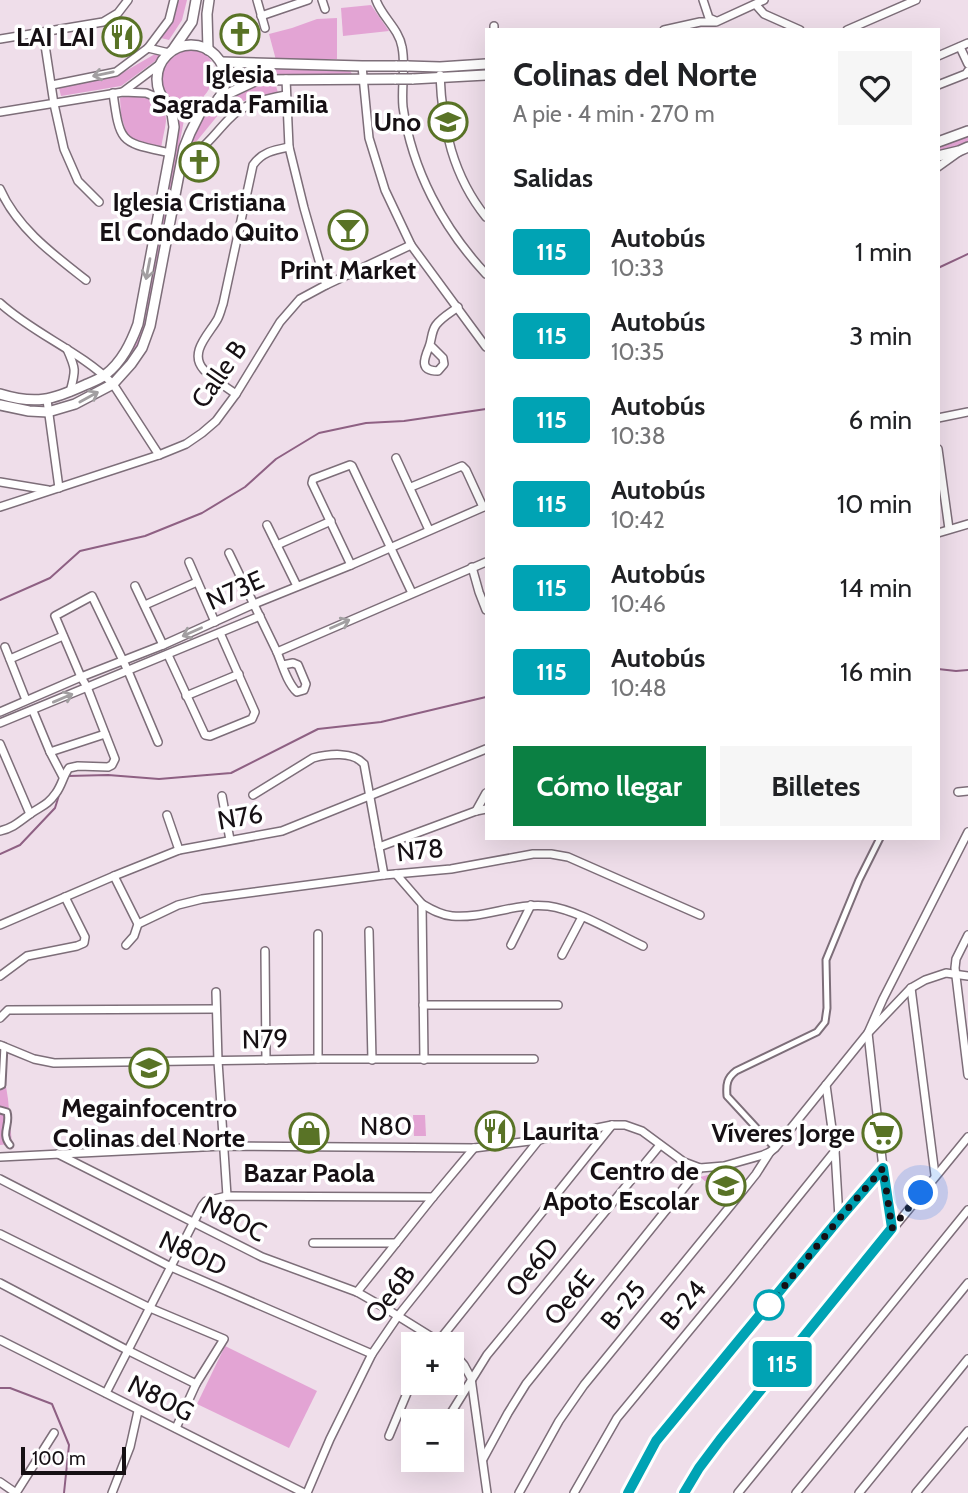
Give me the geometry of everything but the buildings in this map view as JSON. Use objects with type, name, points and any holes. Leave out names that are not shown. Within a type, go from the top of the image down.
[{"type":"street","points":[[0,39],[103,22],[118,13],[128,0]]},
{"type":"street","points":[[52,85],[116,72],[148,48],[169,20],[174,0]]},
{"type":"street","points":[[257,0],[265,29]]},
{"type":"street","points":[[261,16],[308,0]]},
{"type":"street","points":[[321,0],[325,9]]},
{"type":"street","points":[[376,0],[402,46],[403,104],[418,164],[434,204],[455,237],[485,273]]},
{"type":"street","points":[[703,0],[709,18],[716,22]]},
{"type":"street","points":[[673,28],[700,22],[716,22],[764,0]]},
{"type":"street","points":[[859,27],[916,0]]},
{"type":"street","points":[[123,92],[160,64],[172,51],[192,22],[196,1],[209,2],[208,50]]},
{"type":"street","points":[[756,5],[764,14],[796,28]]},
{"type":"street","points":[[712,28],[716,22]]},
{"type":"street","points":[[43,32],[64,149],[78,181],[99,202]]},
{"type":"street","points":[[940,55],[968,43]]},
{"type":"street","points":[[148,48],[172,51],[183,45],[193,45],[214,54],[225,76],[219,98]]},
{"type":"street","points":[[960,47],[968,64]]},
{"type":"street","points":[[220,62],[440,67],[485,64]]},
{"type":"street","points":[[0,394],[30,400],[47,400],[70,392],[105,376],[131,343],[138,324],[174,127],[167,103],[158,89],[160,64]]},
{"type":"street","points":[[362,66],[369,138],[385,190],[411,245],[485,346]]},
{"type":"street","points":[[440,67],[444,124],[453,157],[469,194],[485,217]]},
{"type":"street","points":[[940,84],[968,71]]},
{"type":"street","points":[[0,112],[123,92],[146,93],[180,111],[190,112],[201,111],[219,98],[257,80],[440,79],[485,75]]},
{"type":"street","points":[[286,79],[289,147],[326,285]]},
{"type":"street","points":[[113,93],[120,134],[126,141],[170,153]]},
{"type":"street","points":[[184,148],[197,152],[243,107],[286,95]]},
{"type":"street","points":[[0,405],[48,412],[75,404],[113,384],[142,348],[150,326],[184,148],[201,111]]},
{"type":"street","points":[[940,141],[968,131]]},
{"type":"street","points":[[236,394],[204,371],[198,352],[223,304],[253,165],[267,152],[289,147]]},
{"type":"street","points":[[940,155],[964,149]]},
{"type":"street","points":[[940,166],[964,149]]},
{"type":"street","points":[[0,189],[7,205],[42,245],[86,281]]},
{"type":"street","name":"Calle B","points":[[0,507],[186,444],[216,421],[236,394],[280,322],[300,299],[411,245]]},
{"type":"street","points":[[0,303],[14,316],[105,376],[159,455]]},
{"type":"street","points":[[430,345],[430,338],[437,324],[458,307]]},
{"type":"street","points":[[66,348],[75,373],[70,392]]},
{"type":"street","points":[[0,482],[56,489],[47,400]]},
{"type":"street","points":[[940,418],[968,412]]},
{"type":"street","points":[[396,458],[429,530]]},
{"type":"street","points":[[940,462],[950,529]]},
{"type":"street","points":[[351,565],[312,483],[313,479],[348,465],[352,466],[412,593]]},
{"type":"street","points":[[411,487],[462,466],[485,506]]},
{"type":"street","name":"N73E","points":[[0,712],[485,506]]},
{"type":"street","points":[[277,545],[331,521]]},
{"type":"street","points":[[940,532],[968,524]]},
{"type":"street","points":[[267,525],[297,586]]},
{"type":"street","points":[[229,553],[283,665]]},
{"type":"street","points":[[189,562],[215,622]]},
{"type":"street","points":[[277,652],[485,562]]},
{"type":"street","points":[[472,568],[485,607]]},
{"type":"street","points":[[145,605],[197,582]]},
{"type":"street","points":[[135,586],[163,645]]},
{"type":"street","points":[[0,831],[15,826],[44,807],[60,788],[63,777],[71,766],[108,767],[115,759],[55,616],[92,596],[158,742]]},
{"type":"street","name":"N73E","points":[[0,723],[260,616]]},
{"type":"street","points":[[168,655],[203,733],[210,736],[253,719],[254,712],[239,674],[219,633]]},
{"type":"street","points":[[10,659],[64,636]]},
{"type":"street","points":[[5,647],[26,700]]},
{"type":"street","points":[[186,696],[239,674]]},
{"type":"street","points":[[33,710],[63,777]]},
{"type":"street","points":[[50,752],[105,734]]},
{"type":"street","points":[[0,744],[30,814]]},
{"type":"street","name":"N76","points":[[0,925],[179,850],[282,831],[485,749]]},
{"type":"street","points":[[253,794],[313,758],[324,755],[358,758],[364,764],[384,875]]},
{"type":"street","points":[[958,792],[968,791]]},
{"type":"street","points":[[476,811],[485,795]]},
{"type":"street","points":[[222,796],[230,840]]},
{"type":"street","points":[[379,847],[485,809]]},
{"type":"street","points":[[167,815],[179,850]]},
{"type":"street","points":[[892,1228],[868,1033],[968,832]]},
{"type":"street","points":[[700,1168],[724,1166],[772,1150],[727,1096],[729,1076],[782,1047],[817,1032],[825,1022],[826,960],[859,880],[879,840]]},
{"type":"street","name":"N78","points":[[138,924],[189,902],[384,875],[451,869],[551,853],[568,857],[700,915]]},
{"type":"street","points":[[396,874],[422,904],[443,914],[463,916],[531,905],[555,908],[582,917],[643,946]]},
{"type":"street","points":[[114,876],[138,924],[134,936],[126,945]]},
{"type":"street","points":[[0,976],[27,957],[84,943],[85,937],[65,897]]},
{"type":"street","points":[[422,904],[424,1060]]},
{"type":"street","points":[[511,945],[531,905]]},
{"type":"street","points":[[562,955],[582,917]]},
{"type":"street","points":[[369,931],[372,1060]]},
{"type":"street","points":[[318,934],[318,1059]]},
{"type":"street","points":[[968,936],[956,958],[955,968],[968,1075]]},
{"type":"street","points":[[265,950],[266,1060]]},
{"type":"street","points":[[868,1033],[911,988],[946,974],[968,976]]},
{"type":"street","points":[[911,988],[935,1175]]},
{"type":"street","points":[[216,992],[227,1196]]},
{"type":"street","points":[[424,1005],[558,1005]]},
{"type":"street","points":[[0,1018],[8,1010],[216,1009]]},
{"type":"street","name":"B-25","points":[[519,1493],[559,1421],[584,1385],[868,1033]]},
{"type":"street","points":[[0,1086],[2,1046]]},
{"type":"street","name":"N79","points":[[2,1046],[46,1062],[534,1059]]},
{"type":"street","points":[[826,1085],[835,1151],[839,1219]]},
{"type":"street","points":[[0,1110],[7,1112],[9,1117],[4,1134],[10,1145]]},
{"type":"street","points":[[448,1332],[612,1125]]},
{"type":"street","name":"N80","points":[[58,1154],[223,1146],[474,1148],[538,1140],[612,1125],[633,1127],[642,1131],[684,1161],[700,1168]]},
{"type":"street","points":[[684,1493],[720,1440],[968,1137]]},
{"type":"street","name":"Oe6B","points":[[305,1493],[372,1354],[398,1316],[538,1140]]},
{"type":"street","name":"Oe6D","points":[[453,1409],[487,1355],[660,1145]]},
{"type":"street","points":[[357,1292],[474,1148]]},
{"type":"street","name":"B-24","points":[[574,1493],[617,1418],[835,1151]]},
{"type":"street","name":"N80C","points":[[0,1157],[58,1154],[261,1257],[357,1292],[422,1332]]},
{"type":"street","name":"Oe6E","points":[[483,1460],[508,1413],[531,1378],[700,1168]]},
{"type":"street","points":[[628,1493],[656,1441],[883,1168]]},
{"type":"street","name":"N80D","points":[[0,1179],[171,1267],[372,1354]]},
{"type":"street","points":[[106,1393],[206,1201],[227,1196],[433,1196]]},
{"type":"street","points":[[738,1493],[968,1210]]},
{"type":"street","points":[[0,1234],[150,1308],[224,1339],[196,1384],[176,1428]]},
{"type":"street","points":[[313,1243],[396,1243]]},
{"type":"street","points":[[0,1283],[196,1384]]},
{"type":"street","points":[[796,1493],[968,1283]]},
{"type":"street","name":"N80G","points":[[0,1340],[305,1493]]},
{"type":"street","points":[[859,1493],[968,1359]]},
{"type":"street","points":[[464,1365],[471,1378],[486,1493]]},
{"type":"street","points":[[389,1436],[406,1395]]},
{"type":"street","points":[[112,1493],[130,1447],[138,1411]]},
{"type":"street","points":[[916,1493],[968,1431]]},
{"type":"street","points":[[0,1482],[16,1493],[54,1433]]},
{"type":"shaded area","points":[[177,0],[187,0],[182,20],[169,40],[161,38],[172,20]]},
{"type":"shaded area","points":[[371,5],[389,31],[343,36],[341,8]]},
{"type":"shaded area","points":[[337,18],[337,59],[276,60],[269,34],[317,19]]},
{"type":"shaded area","points":[[189,48],[204,53],[212,63],[214,75],[203,97],[193,104],[181,104],[169,97],[164,90],[162,75],[164,67],[174,55]]},
{"type":"shaded area","points":[[155,54],[162,56],[121,86],[61,96],[59,88],[117,76]]},
{"type":"shaded area","points":[[226,64],[233,67],[349,69],[352,74],[242,76],[227,85]]},
{"type":"shaded area","points":[[275,82],[278,93],[223,109],[196,142],[187,144],[203,115],[220,99],[257,83]]},
{"type":"shaded area","points":[[129,95],[148,98],[163,109],[166,121],[161,149],[127,135],[121,115],[120,98]]},
{"type":"shaded area","points":[[178,119],[184,120],[145,325],[138,345],[117,375],[112,371],[140,324]]},
{"type":"shaded area","points":[[968,135],[968,144],[940,152],[940,144]]},
{"type":"shaded area","points":[[0,1049],[12,1144],[0,1145]]},
{"type":"shaded area","points":[[413,1115],[425,1115],[426,1136],[414,1136]]},
{"type":"shaded area","points":[[708,1175],[734,1195],[729,1201],[700,1177]]},
{"type":"shaded area","points":[[225,1346],[317,1391],[289,1448],[197,1404]]},
{"type":"waterway","points":[[940,267],[968,254]]},
{"type":"waterway","points":[[0,600],[50,578],[80,551],[145,536],[202,513],[245,487],[276,459],[319,433],[366,423],[404,421],[485,409]]},
{"type":"waterway","points":[[940,669],[968,670]]},
{"type":"waterway","points":[[68,776],[108,775],[159,779],[231,773],[318,729],[381,722],[485,697]]},
{"type":"waterway","points":[[0,854],[20,845],[55,808],[60,792]]},
{"type":"waterway","points":[[0,1388],[10,1388],[52,1404],[69,1445],[64,1493]]},
{"type":"bus line","name":"115","points":[[628,1493],[656,1441],[883,1168],[892,1228],[720,1440],[684,1493]]},
{"type":"place","name":"Iglesia Sagrada Familia","points":[[240,34]]},
{"type":"place","name":"LAI LAI","points":[[122,37]]},
{"type":"place","name":"Uno","points":[[448,122]]},
{"type":"place","name":"Iglesia Cristiana El Condado Quito","points":[[199,162]]},
{"type":"place","name":"Print Market","points":[[348,230]]},
{"type":"place","name":"Megainfocentro Colinas del Norte","points":[[149,1068]]},
{"type":"place","name":"Laurita","points":[[495,1131]]},
{"type":"place","name":"Bazar Paola","points":[[309,1133]]},
{"type":"place","name":"Víveres Jorge","points":[[882,1133]]},
{"type":"place","name":"Centro de Apoto Escolar","points":[[726,1186]]},
{"type":"route","points":[[769,1305],[883,1168],[892,1228],[921,1193]]}]
